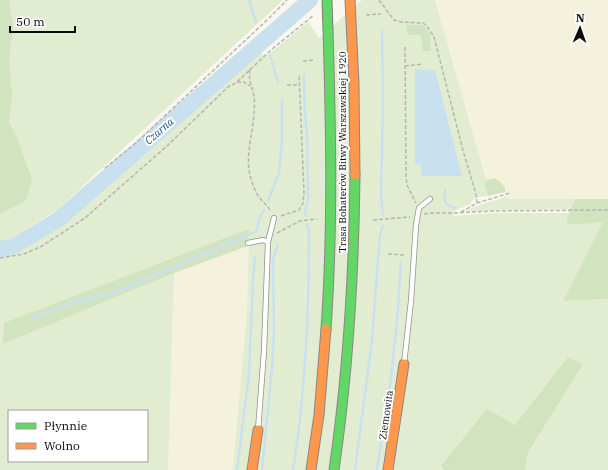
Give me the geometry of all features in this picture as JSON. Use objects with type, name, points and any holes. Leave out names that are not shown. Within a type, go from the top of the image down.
[{"type":"main road","name":"Trasa Bohaterów Bitwy Warszawskiej 1920","points":[[311,470],[321,398],[327,334],[331,123],[327,0]]},
{"type":"main road","name":"Trasa Bohaterów Bitwy Warszawskiej 1920","points":[[334,470],[345,377],[355,239],[355,156],[350,0]]},
{"type":"main road","name":"Ziemowita","points":[[388,470],[404,364]]},
{"type":"main road","points":[[252,470],[258,430]]},
{"type":"lane","points":[[404,364],[411,301],[416,225],[419,208],[430,199]]},
{"type":"lane","points":[[258,430],[264,351],[268,242],[274,218]]},
{"type":"lane","points":[[248,243],[263,240],[268,242]]},
{"type":"path","points":[[105,168],[136,143],[287,0]]},
{"type":"path","points":[[379,0],[394,20],[401,22],[423,22],[434,37],[442,62],[477,203]]},
{"type":"path","points":[[236,83],[272,49],[317,12]]},
{"type":"path","points":[[366,15],[381,14]]},
{"type":"path","points":[[405,47],[407,185],[419,208]]},
{"type":"path","points":[[303,61],[318,60]]},
{"type":"path","points":[[405,66],[423,64]]},
{"type":"path","points":[[250,69],[249,78],[254,95],[254,111],[248,160],[249,173],[253,186],[259,197],[269,207],[274,218],[299,210],[304,203],[304,166],[299,74]]},
{"type":"path","points":[[0,258],[24,254],[61,234],[85,218],[161,151],[229,86],[244,82],[251,86]]},
{"type":"path","points":[[286,85],[300,85]]},
{"type":"path","points":[[459,213],[477,203],[510,193]]},
{"type":"path","points":[[372,220],[418,216],[431,213],[608,210]]},
{"type":"path","points":[[268,242],[276,234],[300,221],[318,219]]},
{"type":"path","points":[[388,254],[404,254]]},
{"type":"shaded area","points":[[435,0],[608,0],[608,199],[508,199],[505,192],[506,189],[495,178],[486,180]]},
{"type":"shaded area","points":[[248,246],[247,311],[233,469],[168,470],[174,273]]},
{"type":"green space","points":[[0,0],[283,0],[57,210],[8,240],[0,242]]},
{"type":"green space","points":[[0,0],[9,0],[13,27],[9,60],[12,95],[9,122],[17,138],[32,180],[26,200],[0,214]]},
{"type":"green space","points":[[362,0],[435,0],[486,180],[485,186],[488,196],[474,199],[470,204],[454,211],[453,216],[494,213],[568,213],[568,225],[604,221],[563,301],[608,299],[608,470],[525,470],[528,453],[583,364],[568,357],[515,426],[487,410],[441,467],[444,470],[231,470],[233,468],[247,311],[249,229],[3,344],[174,273],[168,470],[0,470],[0,254],[22,250],[58,227],[260,52],[265,57],[308,22],[319,38]],"holes":[[[430,32],[431,51],[422,51],[421,35]]]},
{"type":"green space","points":[[406,25],[423,25],[430,32],[431,51],[422,51],[421,35],[408,35]]},
{"type":"green space","points":[[495,178],[504,186],[505,192],[488,196],[485,186],[486,180]]},
{"type":"green space","points":[[507,196],[508,199],[576,199],[569,209],[466,211],[476,206]]},
{"type":"green space","points":[[576,199],[608,199],[608,299],[563,301],[603,222],[567,225],[569,211]]},
{"type":"green space","points":[[249,229],[248,246],[174,273],[3,344],[4,323]]},
{"type":"green space","points":[[568,357],[583,364],[528,453],[525,470],[444,470],[441,466],[487,409],[515,425]]},
{"type":"water","points":[[415,69],[435,70],[462,176],[421,176],[421,165],[415,164]]},
{"type":"waterway","points":[[249,0],[256,22]]},
{"type":"waterway","name":"Czarna","points":[[0,249],[12,247],[59,219],[310,0]]},
{"type":"waterway","name":"Czarna","points":[[264,46],[267,29]]},
{"type":"waterway","points":[[382,30],[383,102],[381,198],[383,214]]},
{"type":"waterway","points":[[270,55],[278,82]]},
{"type":"waterway","points":[[304,75],[308,199],[305,214]]},
{"type":"waterway","points":[[268,201],[279,173],[282,142],[282,100]]},
{"type":"waterway","points":[[445,190],[447,204],[455,208]]},
{"type":"waterway","points":[[33,318],[71,303],[118,291],[257,231],[259,219],[264,210]]},
{"type":"waterway","points":[[293,470],[301,411],[306,351],[309,262],[309,232],[307,224]]},
{"type":"waterway","points":[[355,470],[372,340],[380,235],[383,226]]},
{"type":"waterway","points":[[262,470],[272,369],[274,332],[273,259],[278,245]]},
{"type":"waterway","points":[[237,470],[249,374],[255,256]]},
{"type":"waterway","points":[[377,470],[391,377],[397,322],[401,262]]},
{"type":"traffic: fast","points":[[327,0],[328,30]]},
{"type":"traffic: fast","points":[[326,329],[330,254],[331,180],[328,30]]},
{"type":"traffic: fast","points":[[334,470],[347,360],[355,175]]},
{"type":"traffic: slow","points":[[350,0],[354,84],[355,175]]},
{"type":"traffic: slow","points":[[311,470],[319,415],[326,329]]},
{"type":"traffic: slow","points":[[388,470],[404,364]]},
{"type":"traffic: slow","points":[[252,470],[258,430]]}]
